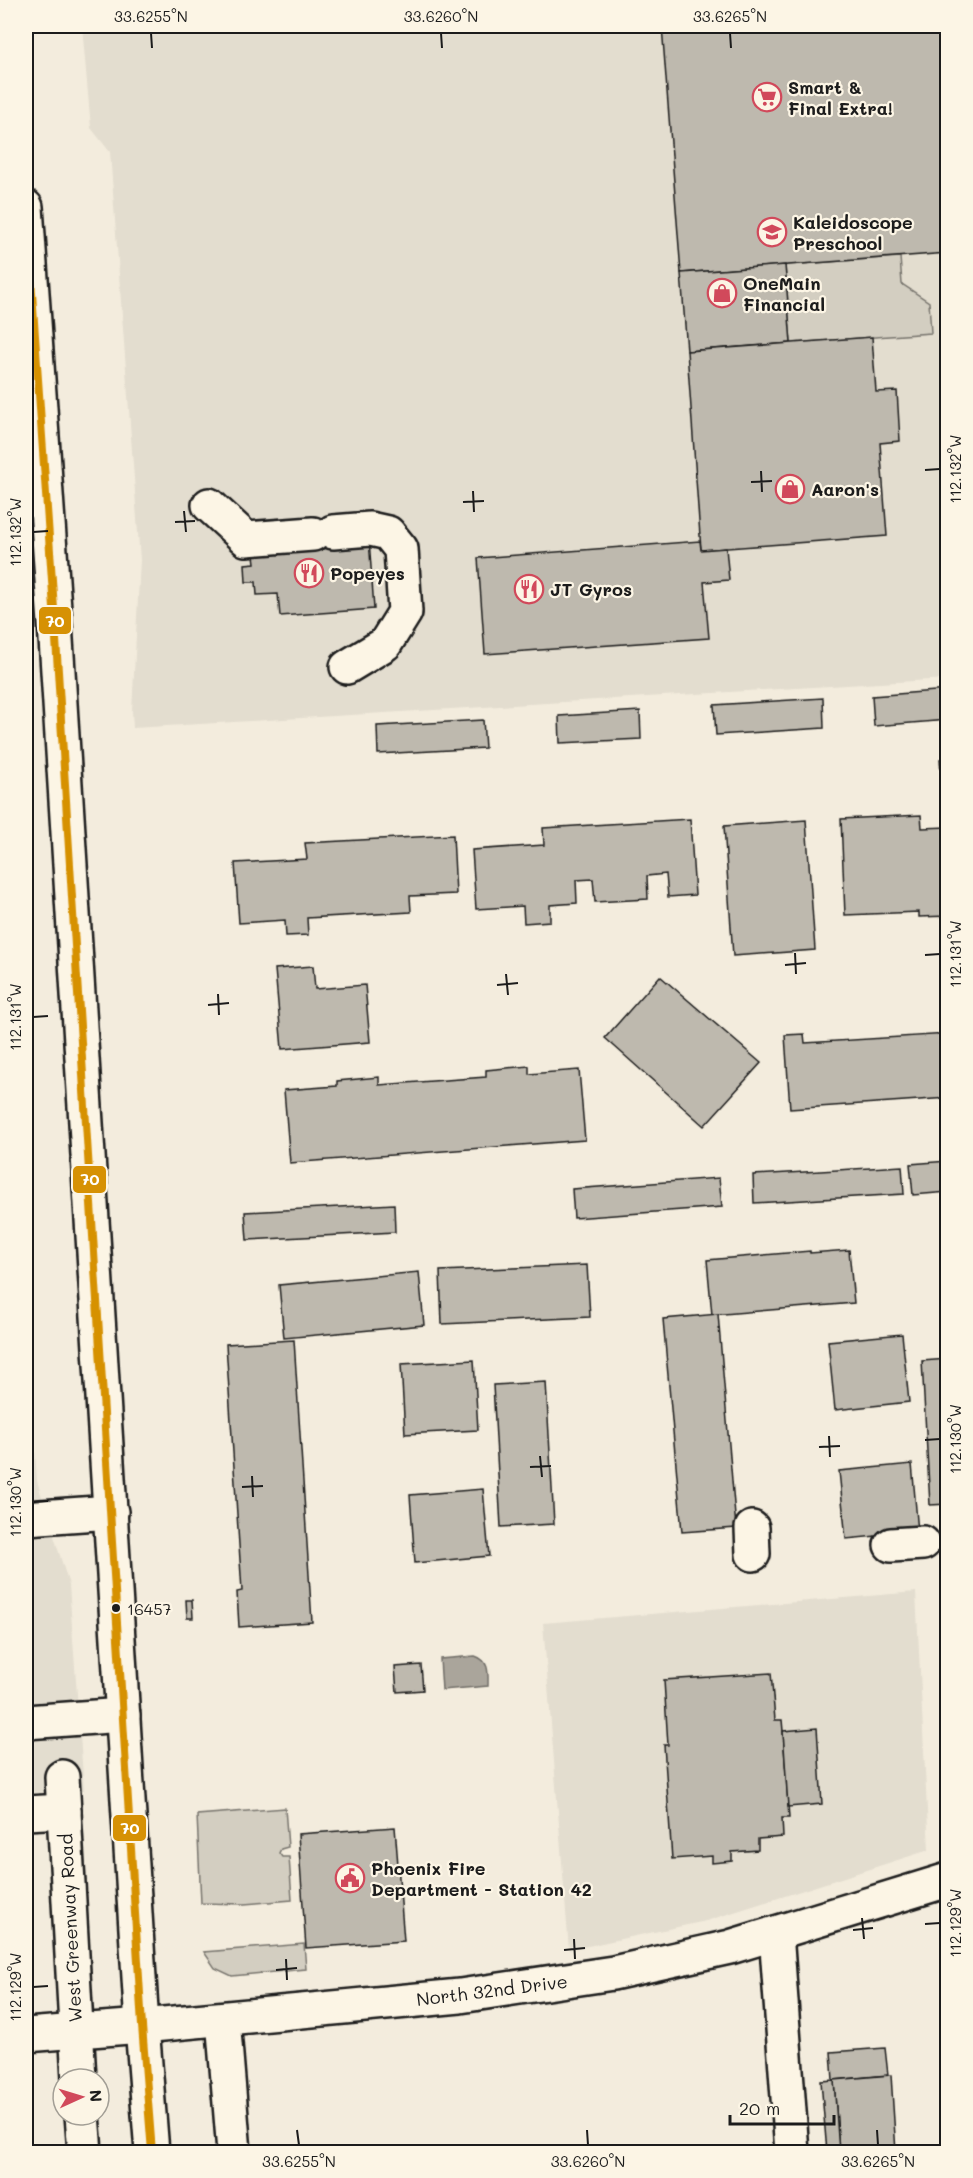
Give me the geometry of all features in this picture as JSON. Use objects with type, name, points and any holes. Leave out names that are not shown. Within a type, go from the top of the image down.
[{"type":"main road","points":[[26,207],[55,623],[142,2026],[152,2152]]},
{"type":"main road","points":[[209,505],[246,539],[370,529],[387,533],[401,549],[405,612],[385,644],[347,668]]},
{"type":"main road","points":[[26,1518],[111,1512]]},
{"type":"main road","points":[[891,1545],[924,1543]]},
{"type":"main road","points":[[26,1722],[123,1715]]},
{"type":"main road","name":"West Greenway Road","points":[[62,1777],[78,2067]]},
{"type":"main road","points":[[26,1813],[64,1811]]},
{"type":"main road","name":"North 32nd Drive","points":[[26,2035],[460,1996],[613,1973],[730,1947],[948,1880]]},
{"type":"main road","points":[[776,1933],[792,2152]]},
{"type":"main road","points":[[223,2019],[234,2152]]},
{"type":"main road","points":[[83,2127],[85,2152]]},
{"type":"shaded area","points":[[82,26],[947,26],[947,679],[133,728],[140,560],[110,152],[91,128]]},
{"type":"shaded area","points":[[900,257],[902,284],[929,302],[931,333],[791,343],[785,265]]},
{"type":"shaded area","points":[[26,1059],[27,1083],[26,1318]]},
{"type":"shaded area","points":[[26,1318],[37,1481],[69,1585],[84,1790],[26,1793]]},
{"type":"shaded area","points":[[916,1592],[929,1850],[706,1921],[569,1950],[543,1623]]},
{"type":"shaded area","points":[[475,1656],[486,1664],[488,1686],[442,1690],[440,1659]]},
{"type":"shaded area","points":[[285,1808],[288,1847],[281,1849],[279,1853],[282,1857],[289,1857],[292,1900],[244,1904],[201,1903],[197,1815]]},
{"type":"shaded area","points":[[304,1944],[306,1969],[232,1976],[215,1968],[204,1952]]},
{"type":"building","points":[[662,26],[940,26],[948,127],[948,253],[681,273]]},
{"type":"building","points":[[785,265],[791,343],[687,351],[681,273]]},
{"type":"building","name":"Aaron's","points":[[872,337],[876,392],[897,391],[900,441],[880,443],[887,536],[701,550],[687,351]]},
{"type":"building","name":"Popeyes","points":[[332,519],[369,539],[374,609],[280,616],[278,594],[257,595],[256,582],[246,582],[245,564],[255,563],[253,547],[312,520]]},
{"type":"building","points":[[700,541],[701,550],[726,548],[729,580],[704,582],[709,638],[485,654],[478,558]]},
{"type":"building","points":[[948,690],[948,720],[874,726],[872,696]]},
{"type":"building","points":[[823,698],[824,728],[716,735],[714,705]]},
{"type":"building","points":[[640,711],[641,739],[560,743],[559,716]]},
{"type":"building","points":[[483,720],[485,748],[378,754],[377,726]]},
{"type":"building","points":[[948,758],[948,787],[942,788],[940,759]]},
{"type":"building","points":[[921,815],[922,828],[948,827],[948,916],[919,917],[919,912],[845,915],[841,819]]},
{"type":"building","points":[[690,819],[695,895],[668,897],[666,874],[647,876],[648,899],[595,902],[593,879],[576,880],[577,903],[550,905],[550,921],[524,923],[523,906],[476,909],[472,850],[544,845],[543,828]]},
{"type":"building","points":[[806,820],[815,950],[733,956],[724,826]]},
{"type":"building","points":[[453,835],[456,894],[410,896],[411,912],[307,918],[308,935],[286,936],[285,920],[239,923],[235,863],[307,859],[305,843]]},
{"type":"building","points":[[313,966],[315,989],[365,985],[370,1042],[282,1049],[275,969]]},
{"type":"building","points":[[660,976],[761,1063],[704,1126],[605,1038]]},
{"type":"building","points":[[804,1034],[805,1043],[948,1034],[948,1098],[790,1109],[785,1035]]},
{"type":"building","points":[[529,1066],[529,1074],[579,1070],[585,1140],[290,1163],[284,1090],[337,1086],[337,1081],[379,1077],[379,1085],[486,1077],[486,1070]]},
{"type":"building","points":[[948,1161],[948,1192],[913,1195],[910,1164]]},
{"type":"building","points":[[902,1166],[904,1194],[754,1203],[753,1175]]},
{"type":"building","points":[[719,1178],[722,1207],[574,1218],[572,1189]]},
{"type":"building","points":[[394,1204],[395,1232],[247,1240],[245,1212]]},
{"type":"building","points":[[849,1250],[854,1303],[712,1315],[707,1260]]},
{"type":"building","points":[[587,1265],[590,1317],[442,1324],[440,1271]]},
{"type":"building","points":[[419,1272],[424,1325],[284,1338],[279,1285]]},
{"type":"building","points":[[718,1314],[736,1528],[682,1532],[663,1319]]},
{"type":"building","points":[[902,1334],[909,1402],[835,1410],[828,1341]]},
{"type":"building","points":[[294,1340],[312,1622],[239,1627],[237,1592],[242,1591],[226,1344]]},
{"type":"building","points":[[948,1359],[948,1504],[930,1505],[922,1361]]},
{"type":"building","points":[[474,1360],[478,1430],[405,1434],[401,1364]]},
{"type":"building","points":[[546,1382],[554,1524],[501,1527],[493,1385]]},
{"type":"building","points":[[912,1464],[918,1532],[846,1539],[839,1471]]},
{"type":"building","points":[[483,1489],[489,1556],[415,1563],[410,1495]]},
{"type":"building","points":[[186,1600],[192,1600],[193,1618],[187,1618]]},
{"type":"building","points":[[421,1665],[423,1690],[397,1692],[395,1667]]},
{"type":"building","points":[[771,1673],[775,1720],[782,1720],[783,1731],[789,1818],[782,1818],[783,1837],[758,1839],[758,1850],[732,1852],[732,1861],[712,1863],[712,1856],[672,1859],[664,1745],[668,1745],[664,1680]]},
{"type":"building","points":[[817,1728],[822,1804],[788,1807],[783,1731]]},
{"type":"building","name":"Phoenix Fire Department - Station 42","points":[[395,1827],[404,1941],[306,1948],[298,1834]]},
{"type":"building","points":[[885,2048],[888,2075],[833,2080],[831,2052]]},
{"type":"building","points":[[891,2075],[896,2152],[839,2152],[834,2080]]},
{"type":"building","points":[[834,2080],[839,2152],[827,2152],[821,2081]]},
{"type":"transit line","name":"70","points":[[26,207],[55,623],[142,2026],[152,2152]]},
{"type":"place","name":"Smart & Final Extra!","points":[[767,97]]},
{"type":"place","name":"Kaleidoscope Preschool","points":[[772,232]]},
{"type":"place","name":"OneMain Financial","points":[[722,293]]},
{"type":"place","name":"Aaron's","points":[[790,489]]},
{"type":"place","name":"Popeyes","points":[[309,573]]},
{"type":"place","name":"JT Gyros","points":[[529,589]]},
{"type":"place","name":"16457","points":[[116,1608]]},
{"type":"place","name":"Phoenix Fire Department - Station 42","points":[[350,1878]]}]
